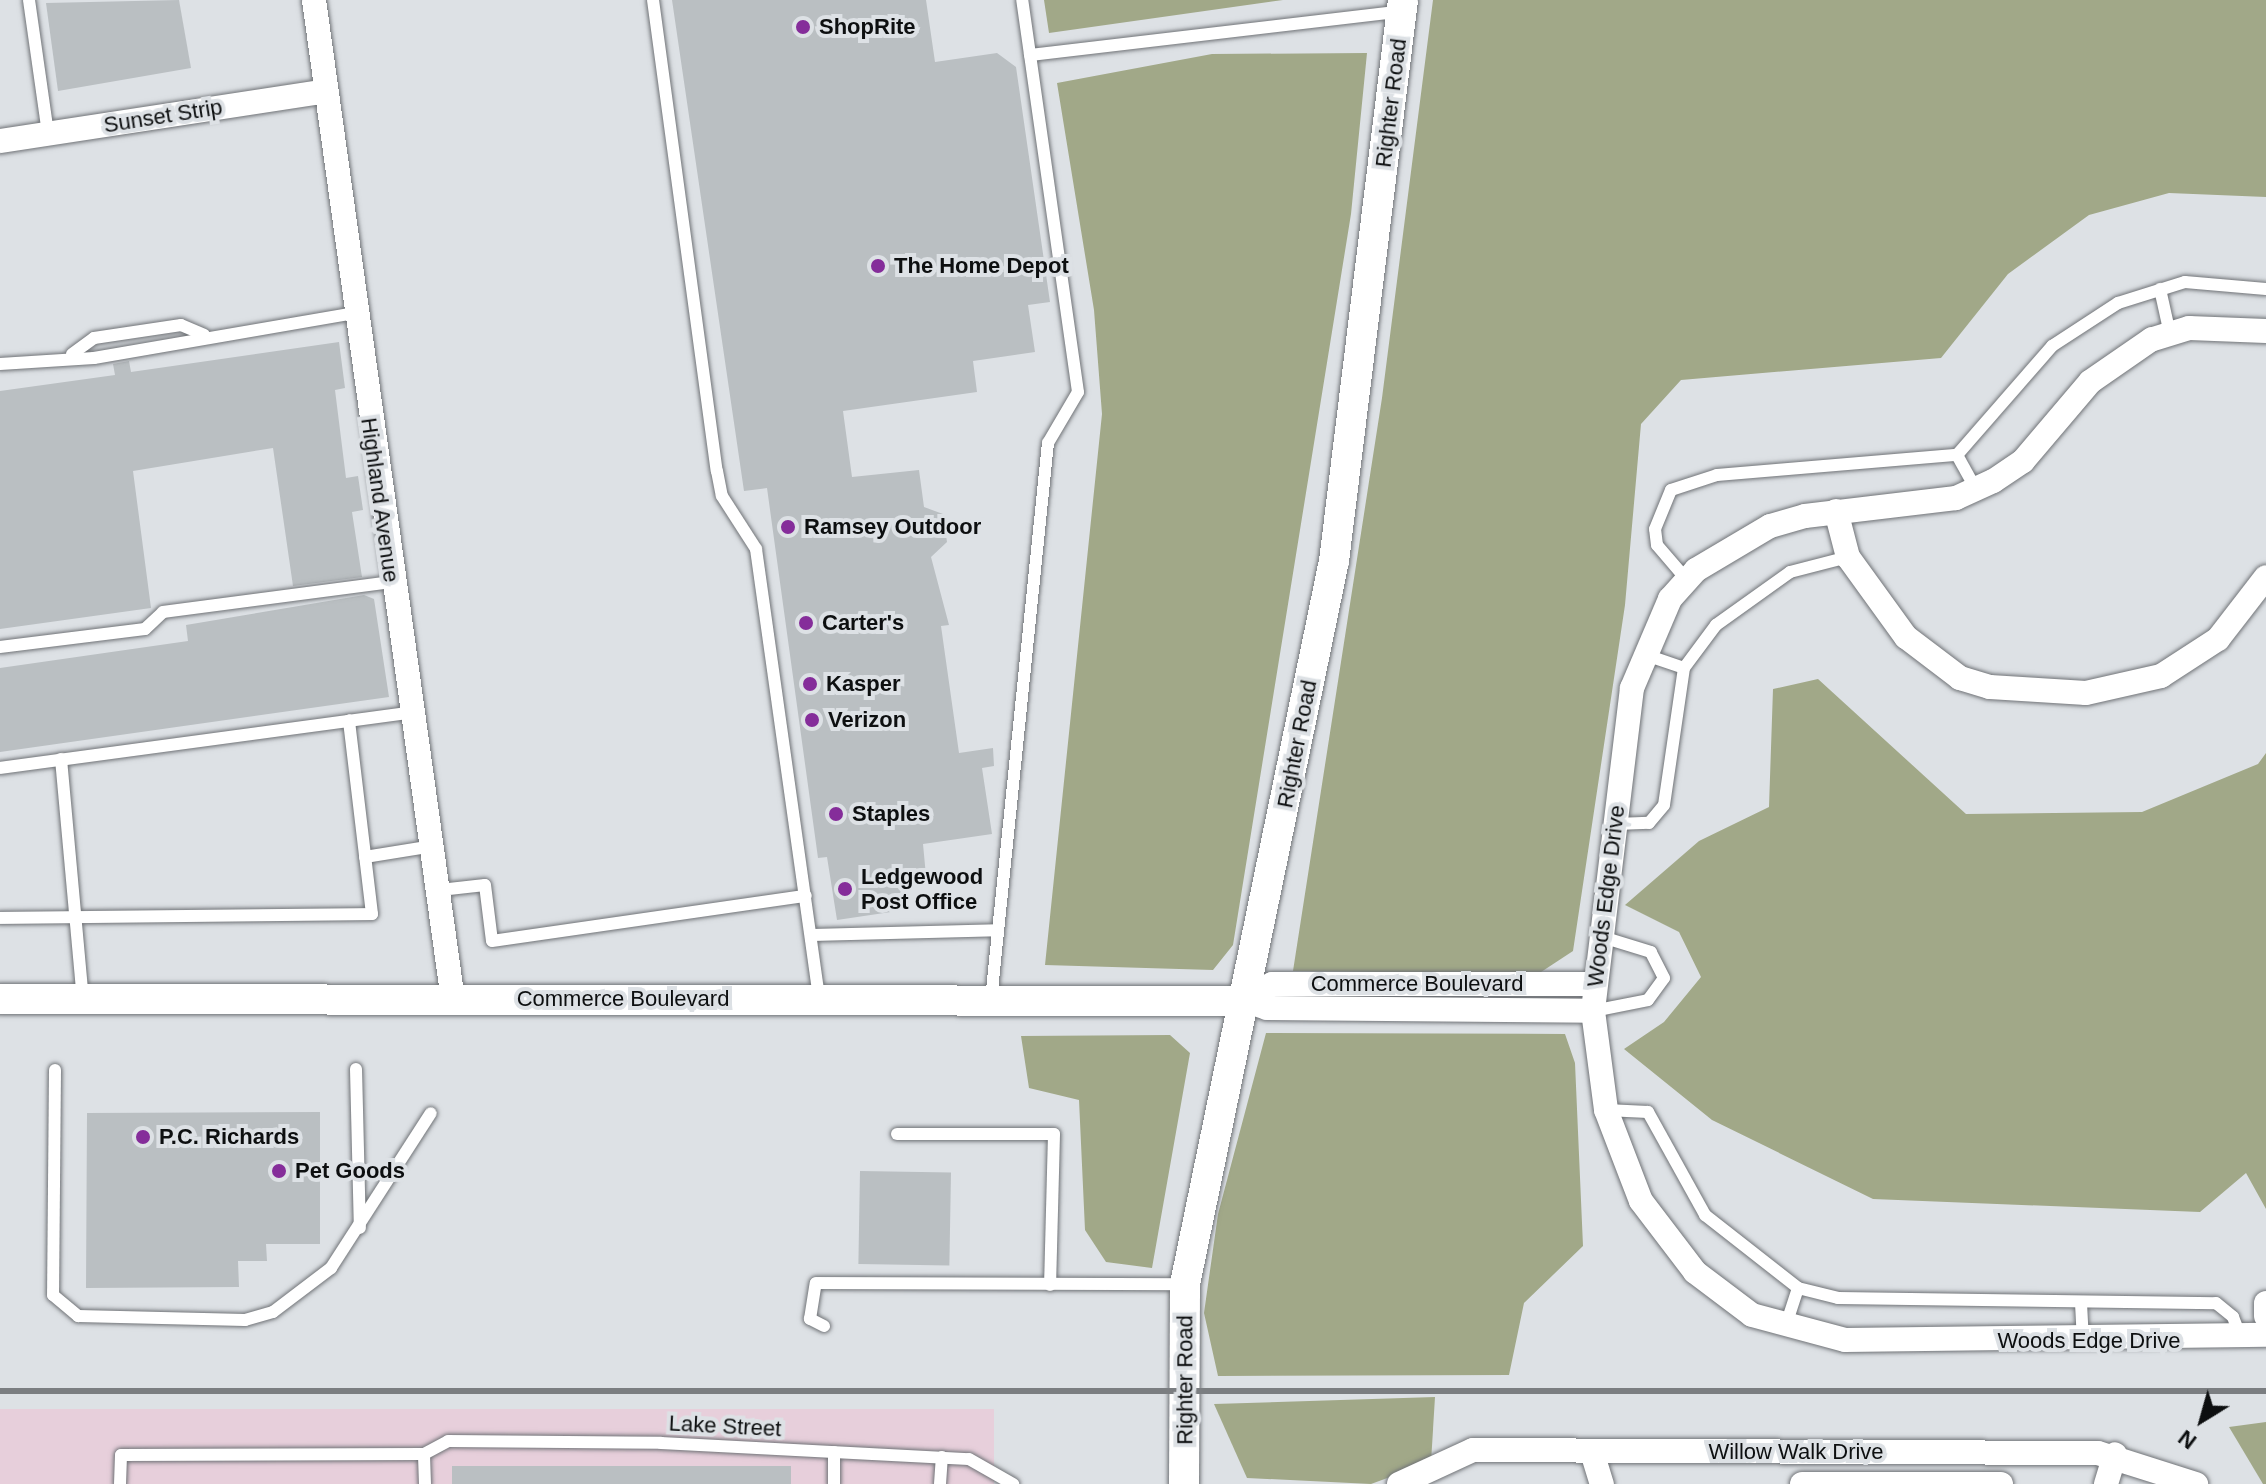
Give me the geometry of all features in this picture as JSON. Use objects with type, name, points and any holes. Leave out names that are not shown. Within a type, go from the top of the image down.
[{"type":"street","name":"Highland Avenue","points":[[314,0],[391,582],[414,712],[453,1000]]},
{"type":"street","name":"Righter Road","points":[[1184,1484],[1185,1284],[1246,1001],[1349,466],[1402,5]]},
{"type":"street","name":"Sunset Strip","points":[[0,141],[326,91]]},
{"type":"street","name":"Woods Edge Drive","points":[[2266,331],[2170,334],[2122,356],[2023,461],[1976,489],[1836,511],[1770,526],[1687,580],[1643,654],[1593,984],[1593,1011],[1606,1110],[1634,1187],[1677,1251],[1737,1306],[1785,1328],[1845,1340],[2083,1342],[2242,1339],[2266,1335]]},
{"type":"street","points":[[1836,511],[1848,557],[1871,597],[1932,659],[1990,687],[2053,695],[2125,686],[2192,660],[2266,577]]},
{"type":"street","name":"Commerce Boulevard","points":[[1246,1001],[1272,984],[1593,984]]},
{"type":"street","name":"Commerce Boulevard","points":[[0,999],[819,997],[1246,1001],[1267,1008],[1593,1011]]},
{"type":"street","points":[[2266,1303],[2266,1316]]},
{"type":"street","name":"Willow Walk Drive","points":[[1399,1484],[1473,1450],[2115,1454],[2196,1484]]},
{"type":"street","points":[[1592,1452],[1602,1484]]},
{"type":"street","points":[[2106,1484],[2115,1454]]},
{"type":"street","points":[[1802,1484],[2001,1484]]},
{"type":"lane","points":[[29,0],[48,134]]},
{"type":"lane","points":[[653,0],[717,471],[722,496],[756,549],[819,997]]},
{"type":"lane","points":[[991,1000],[1048,443],[1078,392],[1022,0]]},
{"type":"lane","points":[[1030,55],[1402,5]]},
{"type":"lane","points":[[1687,580],[1657,545],[1655,529],[1660,502],[1685,484],[1957,455],[2052,346],[2118,303],[2185,282],[2266,289]]},
{"type":"lane","points":[[2160,289],[2170,334]]},
{"type":"lane","points":[[72,354],[94,358],[204,335],[354,313]]},
{"type":"lane","points":[[0,364],[72,354],[109,336],[181,325],[204,335]]},
{"type":"lane","points":[[1957,455],[1976,489]]},
{"type":"lane","points":[[1616,824],[1649,823],[1664,805],[1684,668],[1716,625],[1761,587],[1848,557]]},
{"type":"lane","points":[[0,647],[145,629],[163,612],[391,582]]},
{"type":"lane","points":[[1643,654],[1684,668]]},
{"type":"lane","points":[[0,768],[414,712]]},
{"type":"lane","points":[[0,918],[372,914],[349,720]]},
{"type":"lane","points":[[61,759],[80,918],[83,1001]]},
{"type":"lane","points":[[365,857],[433,846]]},
{"type":"lane","points":[[440,890],[485,885],[492,941],[806,896]]},
{"type":"lane","points":[[812,935],[998,930]]},
{"type":"lane","points":[[1593,1011],[1648,1000],[1664,978],[1651,952],[1602,937]]},
{"type":"lane","points":[[356,1069],[360,1228]]},
{"type":"lane","points":[[55,1070],[53,1295],[65,1312],[245,1320],[273,1312],[331,1268],[360,1228],[431,1113]]},
{"type":"lane","points":[[1606,1110],[1648,1112],[1705,1215],[1798,1288],[1838,1298],[2216,1303],[2233,1317],[2242,1339]]},
{"type":"lane","points":[[897,1134],[1054,1134],[1050,1285]]},
{"type":"lane","points":[[824,1326],[810,1319],[816,1283],[1185,1284]]},
{"type":"lane","points":[[1785,1328],[1798,1288]]},
{"type":"lane","points":[[2081,1303],[2083,1342]]},
{"type":"lane","name":"Lake Street","points":[[120,1484],[121,1455],[427,1451],[448,1441],[646,1443],[942,1457],[979,1461],[1013,1484]]},
{"type":"lane","points":[[425,1484],[427,1451]]},
{"type":"lane","points":[[834,1452],[834,1484]]},
{"type":"lane","points":[[940,1484],[942,1457]]},
{"type":"shaded area","points":[[0,1409],[994,1409],[994,1484],[0,1484]]},
{"type":"green space","points":[[1044,0],[1283,0],[1049,33]]},
{"type":"green space","points":[[1433,0],[2266,0],[2266,197],[2169,193],[2089,215],[2008,274],[1941,358],[1681,380],[1641,424],[1625,605],[1573,951],[1538,974],[1293,971],[1382,398]]},
{"type":"green space","points":[[1367,53],[1351,214],[1233,945],[1213,970],[1045,965],[1102,414],[1094,310],[1057,83],[1212,54]]},
{"type":"green space","points":[[1818,679],[1966,814],[2142,812],[2258,764],[2266,753],[2266,1209],[2246,1173],[2200,1212],[1873,1199],[1712,1120],[1624,1049],[1664,1022],[1701,977],[1679,932],[1625,905],[1699,841],[1769,807],[1773,689]]},
{"type":"green space","points":[[1266,1033],[1565,1034],[1575,1063],[1583,1246],[1524,1303],[1509,1375],[1218,1376],[1204,1313],[1218,1214]]},
{"type":"green space","points":[[1170,1035],[1190,1053],[1152,1268],[1106,1262],[1085,1230],[1079,1100],[1029,1088],[1021,1036]]},
{"type":"green space","points":[[1435,1397],[1431,1462],[1371,1484],[1247,1478],[1214,1404]]},
{"type":"green space","points":[[2266,1422],[2266,1484],[2263,1484],[2229,1427]]},
{"type":"building","points":[[179,0],[191,68],[58,91],[46,3]]},
{"type":"building","points":[[672,0],[926,0],[935,62],[997,53],[1016,67],[1050,302],[1028,305],[1035,352],[973,361],[977,392],[843,411],[852,477],[919,470],[924,507],[943,514],[947,542],[931,557],[949,625],[941,626],[959,753],[993,748],[994,766],[982,768],[992,834],[923,844],[926,876],[907,879],[911,909],[837,920],[827,857],[818,858],[767,488],[744,491]]},
{"type":"building","points":[[339,342],[345,388],[335,390],[346,478],[358,476],[363,510],[352,512],[362,577],[293,586],[273,448],[133,471],[151,608],[0,629],[0,391],[115,375],[113,364],[129,361],[131,372]]},
{"type":"building","points":[[364,595],[374,599],[389,697],[0,752],[0,668],[188,641],[186,625]]},
{"type":"building","points":[[320,1112],[320,1244],[266,1244],[267,1261],[238,1261],[239,1287],[86,1288],[87,1113]]},
{"type":"building","points":[[860,1171],[951,1173],[949,1266],[858,1264]]},
{"type":"building","points":[[452,1466],[791,1466],[791,1484],[452,1484]]},
{"type":"railway","points":[[0,1391],[2266,1391]]},
{"type":"place","name":"ShopRite","points":[[803,27]]},
{"type":"place","name":"The Home Depot","points":[[878,266]]},
{"type":"place","name":"Ramsey Outdoor","points":[[788,527]]},
{"type":"place","name":"Carter's","points":[[806,623]]},
{"type":"place","name":"Kasper","points":[[810,684]]},
{"type":"place","name":"Verizon","points":[[812,720]]},
{"type":"place","name":"Staples","points":[[836,814]]},
{"type":"place","name":"Ledgewood Post Office","points":[[845,889]]},
{"type":"place","name":"P.C. Richards","points":[[143,1137]]},
{"type":"place","name":"Pet Goods","points":[[279,1171]]}]
